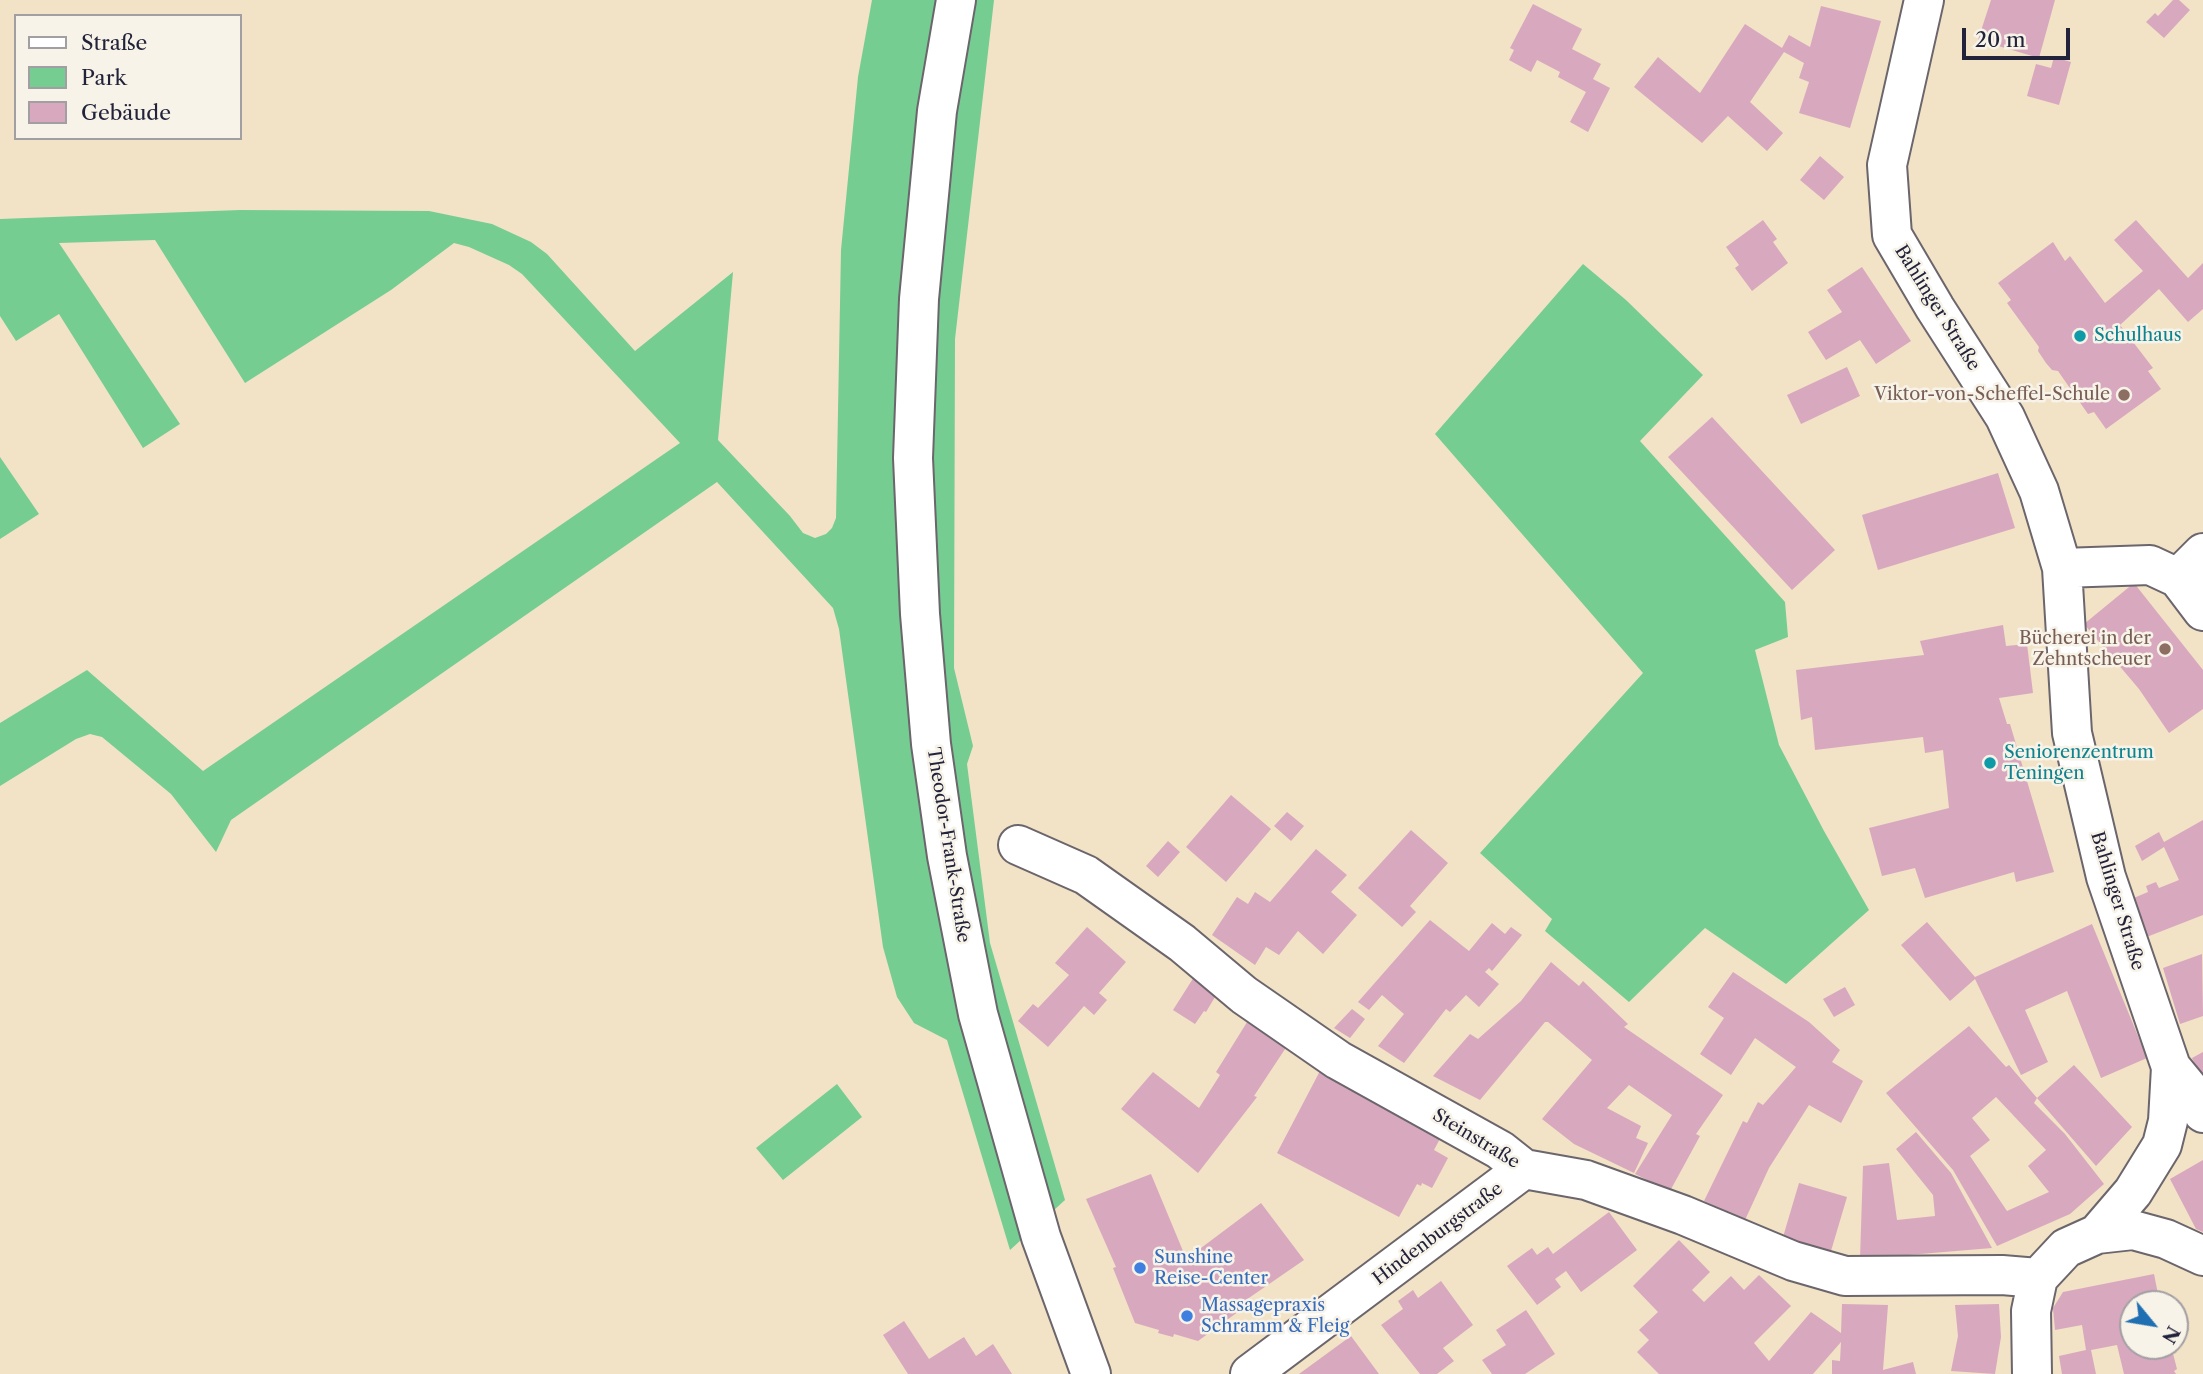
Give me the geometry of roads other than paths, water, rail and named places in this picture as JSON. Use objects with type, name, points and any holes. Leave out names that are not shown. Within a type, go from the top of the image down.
[{"type":"street","name":"Theodor-Frank-Straße","points":[[956,0],[937,111],[919,299],[913,458],[919,601],[931,744],[947,856],[978,1014],[1041,1237],[1091,1374]]},
{"type":"street","name":"Bahlinger Straße","points":[[1924,0],[1887,165],[1892,234],[1935,309],[2005,417],[2039,491],[2062,568],[2072,733],[2106,877],[2171,1067],[2168,1121],[2162,1144],[2133,1192],[2097,1234],[2066,1248],[2038,1278]]},
{"type":"street","points":[[2062,568],[2191,566],[2203,611]]},
{"type":"street","name":"Steinstraße","points":[[1018,845],[1086,875],[1182,943],[1244,995],[1338,1060],[1500,1150],[1524,1169],[1586,1180],[1683,1215],[1793,1261],[1845,1276],[2002,1275],[2038,1278]]},
{"type":"street","points":[[2171,1067],[2194,1095],[2203,1113]]},
{"type":"street","name":"Hindenburgstraße","points":[[1250,1374],[1524,1169]]},
{"type":"street","points":[[2097,1234],[2133,1230],[2166,1239],[2203,1256]]},
{"type":"street","points":[[2032,1374],[2031,1311],[2038,1278]]},
{"type":"place","name":"Schulhaus","points":[[2080,336]]},
{"type":"place","name":"Viktor-von-Scheffel-Schule","points":[[2124,395]]},
{"type":"place","name":"Bücherei in der Zehntscheuer","points":[[2165,649]]},
{"type":"place","name":"Seniorenzentrum Teningen","points":[[1990,763]]},
{"type":"place","name":"Sunshine Reise-Center","points":[[1140,1268]]},
{"type":"place","name":"Massagepraxis Schramm & Fleig","points":[[1187,1316]]}]
